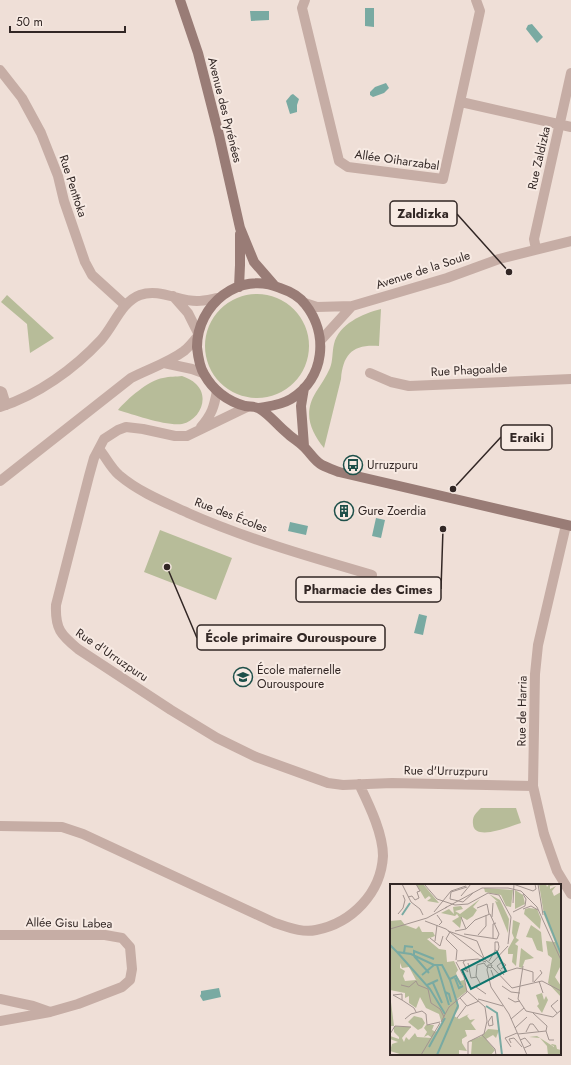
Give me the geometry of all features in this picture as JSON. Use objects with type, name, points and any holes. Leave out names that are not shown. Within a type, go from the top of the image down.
[{"type":"main road","name":"Avenue des Pyrénées","points":[[180,3],[198,53],[219,135],[240,228],[254,262],[274,285]]},
{"type":"main road","name":"Avenue des Pyrénées","points":[[239,286],[240,228]]},
{"type":"main road","points":[[256,283],[274,285],[291,292],[304,303],[316,320],[321,340],[320,357],[314,374],[304,388],[291,399],[275,405],[259,408],[247,406],[231,401],[217,391],[203,373],[198,355],[198,335],[205,314],[218,298],[239,286],[256,283]]},
{"type":"main road","points":[[304,388],[301,406],[304,446]]},
{"type":"main road","points":[[259,408],[304,446],[311,456],[321,465],[339,472],[568,525]]},
{"type":"street","name":"Allée Oiharzabal","points":[[305,0],[302,8],[339,161],[348,167],[443,179],[480,11],[476,0]]},
{"type":"street","name":"Rue Penttoka","points":[[0,70],[22,98],[41,133],[58,176],[64,201],[84,262],[92,275],[125,305]]},
{"type":"street","name":"Rue Zaldizka","points":[[536,249],[534,239],[571,73]]},
{"type":"street","points":[[461,102],[571,127]]},
{"type":"street","name":"Avenue de la Soule","points":[[304,303],[317,307],[352,306],[447,278],[498,259],[571,241]]},
{"type":"street","points":[[3,406],[38,390],[82,360],[102,339],[125,305],[140,295],[155,292],[197,301],[218,298]]},
{"type":"street","points":[[0,481],[131,378],[149,368],[164,363],[185,350],[198,335],[188,313],[173,296]]},
{"type":"street","points":[[321,340],[352,306]]},
{"type":"street","points":[[164,363],[203,373]]},
{"type":"street","name":"Rue Phagoalde","points":[[370,373],[391,382],[409,386],[571,378]]},
{"type":"street","points":[[0,391],[5,399],[3,406]]},
{"type":"street","points":[[198,431],[211,416],[215,405],[217,391]]},
{"type":"street","name":"Rue d'Urruzpuru","points":[[247,406],[187,436],[175,436],[126,427],[104,439],[89,476],[56,606],[55,618],[57,627],[64,638],[78,649],[203,730],[242,751],[328,783],[342,785],[392,783],[533,786]]},
{"type":"street","name":"Rue des Écoles","points":[[99,449],[118,474],[146,494],[212,523],[292,551],[372,576]]},
{"type":"street","name":"Rue de Harria","points":[[568,525],[538,645],[535,674],[533,786],[544,834],[557,871],[571,894]]},
{"type":"street","points":[[0,826],[62,827],[83,834],[275,923],[296,930],[316,930],[336,924],[353,914],[369,897],[380,875],[383,856],[381,839],[371,810],[359,784]]},
{"type":"street","name":"Allée Gisu Labea","points":[[0,935],[105,935],[122,938],[130,947],[132,969],[130,980],[122,987],[78,1004],[50,1012],[0,1021]]},
{"type":"street","points":[[0,999],[32,1006],[50,1012]]},
{"type":"green space","points":[[257,294],[277,298],[294,309],[305,326],[309,346],[305,366],[294,383],[277,394],[257,398],[237,394],[220,383],[209,366],[205,346],[209,326],[220,309],[237,298]]},
{"type":"green space","points":[[7,295],[54,338],[30,353],[27,324],[1,302]]},
{"type":"green space","points":[[381,309],[379,346],[362,347],[356,349],[351,352],[344,363],[324,448],[315,435],[309,414],[312,400],[330,368],[334,344],[337,337],[346,325],[359,317]]},
{"type":"green space","points":[[182,376],[196,384],[202,395],[201,407],[198,413],[188,422],[182,424],[167,423],[150,420],[118,410],[151,382],[166,377]]},
{"type":"green space","points":[[160,530],[232,558],[216,600],[144,572]]},
{"type":"green space","points":[[481,808],[516,808],[521,823],[494,831],[480,832],[475,829],[473,819]]},
{"type":"water","points":[[365,8],[374,8],[374,27],[365,26]]},
{"type":"water","points":[[250,11],[269,11],[269,20],[251,21]]},
{"type":"water","points":[[532,24],[543,37],[537,43],[526,29],[528,25]]},
{"type":"water","points":[[386,83],[389,88],[384,93],[373,97],[370,95],[370,92],[375,87]]},
{"type":"water","points":[[293,94],[299,99],[297,112],[290,114],[286,101]]},
{"type":"water","points":[[376,518],[385,520],[381,538],[372,536]]},
{"type":"water","points":[[290,522],[308,526],[306,535],[288,531]]},
{"type":"water","points":[[419,614],[427,616],[423,635],[414,633]]},
{"type":"water","points":[[219,988],[221,997],[203,1001],[200,996],[201,991]]},
{"type":"place","name":"Zaldizka","points":[[509,272]]},
{"type":"place","name":"Urruzpuru","points":[[353,465]]},
{"type":"place","name":"Eraiki","points":[[453,489]]},
{"type":"place","name":"Gure Zoerdia","points":[[344,511]]},
{"type":"place","name":"Pharmacie des Cimes","points":[[443,529]]},
{"type":"place","name":"École primaire Ourouspoure","points":[[167,567]]},
{"type":"place","name":"École maternelle Ourouspoure","points":[[243,677]]}]
